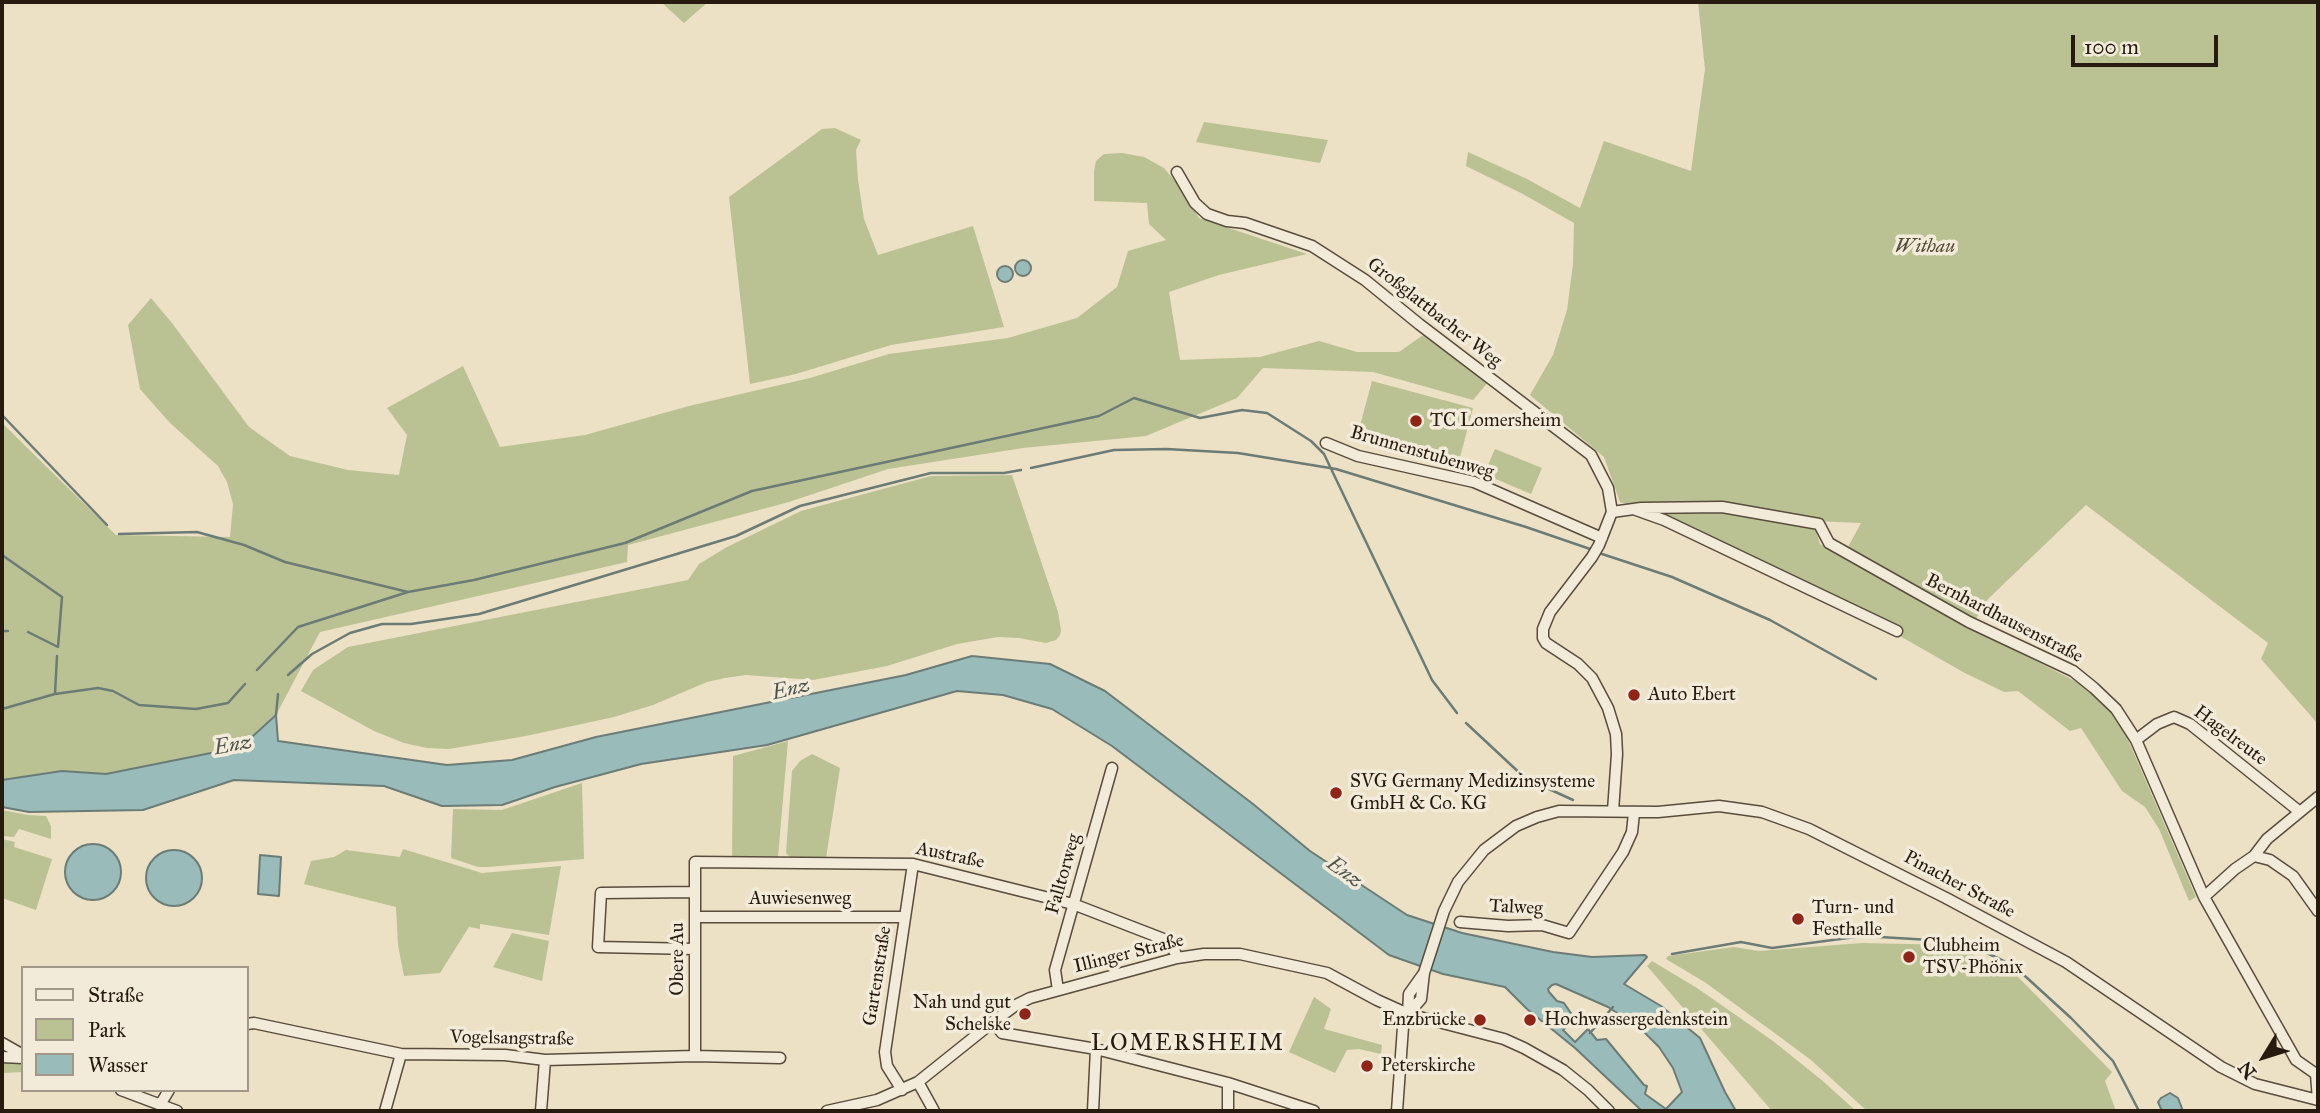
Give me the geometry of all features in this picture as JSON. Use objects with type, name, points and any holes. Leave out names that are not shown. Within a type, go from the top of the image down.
[{"type":"street","name":"Großglattbacher Weg","points":[[1177,172],[1195,203],[1207,214],[1227,221],[1245,223],[1312,246],[1365,280],[1591,455],[1608,488],[1612,512]]},
{"type":"street","name":"Brunnenstubenweg","points":[[1326,443],[1358,456],[1474,482],[1587,530],[1600,541]]},
{"type":"street","name":"Bernhardhausenstraße","points":[[1612,512],[1632,509],[1723,508],[1818,524],[1829,544],[1969,622],[2073,671],[2094,688],[2116,709],[2136,740],[2204,897],[2296,1060],[2317,1072],[2318,1100]]},
{"type":"street","points":[[1632,509],[1664,520],[1897,631]]},
{"type":"street","points":[[1612,512],[1592,557],[1550,612],[1543,629],[1543,638],[1592,678],[1608,708],[1616,734],[1617,754],[1613,811]]},
{"type":"street","name":"Hagelreute","points":[[2136,740],[2157,724],[2174,717],[2190,724],[2300,813]]},
{"type":"street","name":"Falltorweg","points":[[1058,990],[1055,970],[1112,768]]},
{"type":"street","points":[[2204,897],[2318,797]]},
{"type":"street","name":"Pinacher Straße","points":[[1397,1111],[1403,1027],[1408,1014],[1421,999],[1419,986],[1444,911],[1469,867],[1483,850],[1516,826],[1559,811],[1634,813],[1719,806],[1786,819],[1809,829],[2066,962],[2221,1067],[2255,1084],[2318,1100]]},
{"type":"street","name":"Talweg","points":[[1460,922],[1508,926],[1542,925],[1569,933],[1623,852],[1632,832],[1634,813]]},
{"type":"street","points":[[2253,856],[2270,860],[2293,876],[2318,911]]},
{"type":"street","name":"Austraße","points":[[695,862],[913,864],[1073,904],[1166,940],[1177,958]]},
{"type":"street","name":"Obere Au","points":[[695,862],[695,1056]]},
{"type":"street","name":"Gartenstraße","points":[[902,1090],[887,1066],[885,1052],[913,864]]},
{"type":"street","points":[[695,891],[601,893],[598,947],[695,949]]},
{"type":"street","name":"Auwiesenweg","points":[[695,917],[905,917]]},
{"type":"street","name":"Illinger Straße","points":[[827,1111],[877,1100],[918,1082],[1023,1001],[1177,958],[1204,954],[1240,954],[1327,973],[1408,1014],[1504,1039],[1540,1056],[1585,1087],[1609,1111]]},
{"type":"street","points":[[993,1022],[1002,1033],[1096,1049],[1228,1083],[1314,1111]]},
{"type":"street","name":"Vogelsangstraße","points":[[248,1024],[401,1054],[505,1055],[545,1060],[695,1056],[780,1058]]},
{"type":"street","points":[[2,1043],[21,1056]]},
{"type":"street","points":[[1093,1111],[1096,1049]]},
{"type":"street","points":[[385,1111],[401,1054]]},
{"type":"street","points":[[2,1057],[21,1057]]},
{"type":"street","points":[[541,1111],[545,1060]]},
{"type":"street","points":[[918,1082],[934,1111]]},
{"type":"street","points":[[1228,1083],[1228,1111]]},
{"type":"street","points":[[126,1092],[177,1111]]},
{"type":"street","points":[[160,1105],[168,1092]]},
{"type":"green space","points":[[661,2],[708,2],[684,23]]},
{"type":"green space","name":"Withau","points":[[1698,2],[2318,2],[2318,724],[2261,659],[2268,643],[2086,505],[1988,599],[1975,620],[1847,549],[1861,523],[1813,521],[1820,544],[1979,632],[2079,683],[2114,714],[2126,735],[2196,897],[2189,901],[2159,829],[2145,807],[2122,791],[2081,728],[2070,731],[2018,691],[2004,692],[1963,672],[1898,635],[1683,524],[1620,502],[1604,457],[1530,395],[1553,355],[1567,310],[1573,264],[1574,223],[1466,166],[1468,152],[1527,179],[1580,208],[1604,141],[1691,171],[1705,69]]},
{"type":"green space","points":[[1204,122],[1328,140],[1320,163],[1196,142]]},
{"type":"green space","points":[[835,128],[861,140],[856,150],[858,180],[864,219],[878,255],[973,226],[1004,327],[891,345],[796,374],[750,384],[729,197],[822,129]]},
{"type":"green space","points":[[1122,153],[1144,157],[1164,168],[1181,188],[1199,218],[1307,254],[1219,275],[1169,292],[1180,360],[1260,357],[1319,341],[1357,352],[1399,352],[1426,333],[1489,381],[1473,400],[1373,372],[1263,368],[1237,398],[1146,436],[1023,448],[888,469],[789,502],[628,545],[627,562],[320,632],[276,715],[241,747],[106,774],[62,771],[2,780],[2,423],[116,535],[230,537],[233,504],[227,482],[218,466],[170,423],[140,389],[128,325],[151,298],[249,427],[290,456],[348,470],[399,475],[407,435],[387,408],[463,366],[500,447],[585,435],[689,406],[810,378],[889,354],[1008,338],[1077,318],[1117,287],[1128,251],[1166,240],[1149,224],[1147,203],[1094,201],[1096,161],[1104,154]]},
{"type":"green space","name":"TC Lomersheim","points":[[1372,381],[1473,408],[1459,461],[1358,433]]},
{"type":"green space","points":[[1495,449],[1542,468],[1531,494],[1484,474]]},
{"type":"green space","points":[[1012,475],[1058,612],[1061,630],[1056,640],[1046,643],[998,637],[957,644],[887,666],[813,680],[746,675],[725,678],[707,682],[653,705],[614,717],[449,749],[404,743],[374,731],[301,691],[313,670],[348,647],[688,580],[699,564],[727,547],[801,511],[931,476]]},
{"type":"green space","points":[[788,741],[778,857],[732,859],[733,756]]},
{"type":"green space","points":[[812,754],[840,768],[826,858],[791,858],[786,853],[792,771],[800,761]]},
{"type":"green space","points":[[582,783],[584,859],[478,867],[451,858],[453,809],[502,810]]},
{"type":"green space","points":[[2,810],[46,816],[51,826],[51,839],[19,829],[14,837],[2,836]]},
{"type":"green space","points":[[2,839],[15,842],[14,847],[52,859],[36,910],[2,898]]},
{"type":"green space","points":[[403,849],[482,873],[561,866],[549,935],[480,924],[480,929],[469,927],[440,973],[404,976],[398,945],[396,907],[304,884],[311,861],[334,857],[346,850],[400,857]]},
{"type":"green space","points":[[512,933],[549,941],[542,981],[493,967]]},
{"type":"green space","points":[[1862,943],[1953,945],[2017,976],[2112,1072],[2105,1081],[2116,1111],[1867,1111],[1811,1060],[1706,983],[1666,959],[1668,956],[1734,947],[1759,951]]},
{"type":"green space","points":[[1652,961],[1697,988],[1773,1041],[1856,1111],[1772,1111],[1647,966]]},
{"type":"green space","points":[[1314,997],[1331,1009],[1324,1029],[1382,1045],[1381,1054],[1359,1049],[1347,1050],[1335,1073],[1289,1052]]},
{"type":"green space","points":[[2,1062],[21,1063],[21,1072],[2,1073]]},
{"type":"water","points":[[1023,260],[1029,262],[1029,274],[1023,276],[1017,274],[1015,268],[1017,262]]},
{"type":"water","points":[[1005,266],[1011,268],[1011,280],[1005,282],[999,280],[997,274],[999,268]]},
{"type":"water","points":[[972,656],[1050,664],[1105,691],[1310,851],[1407,915],[1462,933],[1553,952],[1592,957],[1645,955],[1647,957],[1624,984],[1661,1006],[1700,1038],[1736,1111],[1642,1111],[1505,987],[1443,974],[1389,955],[1112,746],[1052,709],[1003,695],[957,691],[767,745],[641,764],[555,787],[502,805],[442,806],[384,786],[234,780],[143,810],[29,812],[2,807],[2,780],[62,771],[106,774],[241,747],[276,715],[278,741],[447,765],[512,760],[596,737],[906,675]],"holes":[[[1556,984],[1608,1007],[1640,1028],[1659,1047],[1673,1068],[1682,1092],[1666,1109],[1645,1094],[1647,1086],[1606,1039],[1597,1040],[1588,1029],[1575,1042],[1563,1030],[1575,1019],[1564,1003],[1557,1001],[1548,989]]]},
{"type":"water","points":[[93,844],[104,846],[113,852],[119,861],[119,883],[113,892],[104,898],[93,900],[82,898],[73,892],[67,883],[65,872],[67,861],[73,852],[82,846]]},
{"type":"water","points":[[174,850],[185,852],[194,858],[200,867],[200,889],[194,898],[185,904],[174,906],[163,904],[154,898],[148,889],[146,878],[148,867],[154,858],[163,852]]},
{"type":"water","points":[[260,855],[281,857],[279,896],[258,894]]},
{"type":"water","points":[[2170,1093],[2178,1098],[2183,1111],[2162,1111],[2158,1102]]},
{"type":"waterway","points":[[257,670],[298,627],[408,592],[474,580],[625,543],[752,491],[1099,416],[1134,398],[1200,418],[1242,410],[1267,413],[1311,441],[1324,454],[1432,680],[1457,713]]},
{"type":"waterway","points":[[2,415],[107,525]]},
{"type":"waterway","points":[[1031,468],[1114,450],[1166,449],[1238,453],[1336,469],[1593,550]]},
{"type":"waterway","points":[[288,675],[312,654],[350,633],[382,624],[411,624],[479,614],[736,536],[800,506],[931,473],[1004,473],[1021,470]]},
{"type":"waterway","points":[[119,534],[197,532],[244,545],[285,562],[408,592]]},
{"type":"waterway","points":[[1599,553],[1672,577],[1770,620],[1876,679]]},
{"type":"waterway","points":[[2,555],[62,597],[58,647],[28,632]]},
{"type":"waterway","points":[[2,631],[8,631]]},
{"type":"waterway","points":[[55,694],[57,656]]},
{"type":"waterway","points":[[2,709],[55,694],[98,688],[113,691],[139,705],[196,709],[228,703],[245,684]]},
{"type":"waterway","points":[[276,715],[278,694]]},
{"type":"waterway","points":[[1466,723],[1525,778],[1573,800]]},
{"type":"waterway","points":[[1672,954],[1741,942],[1772,948],[1863,936],[1964,942],[2014,966],[2071,1018],[2113,1061],[2139,1111]]},
{"type":"waterway","points":[[1590,1033],[1613,1007]]},
{"type":"place","name":"TC Lomersheim","points":[[1416,421]]},
{"type":"place","name":"Auto Ebert","points":[[1634,695]]},
{"type":"place","name":"SVG Germany Medizinsysteme GmbH & Co. KG","points":[[1336,793]]},
{"type":"place","name":"Turn- und Festhalle","points":[[1798,919]]},
{"type":"place","name":"Clubheim TSV-Phönix","points":[[1909,957]]},
{"type":"place","name":"Nah und gut Schelske","points":[[1025,1014]]},
{"type":"place","name":"Enzbrücke","points":[[1480,1020]]},
{"type":"place","name":"Hochwassergedenkstein","points":[[1530,1020]]},
{"type":"place","name":"Peterskirche","points":[[1367,1066]]},
{"type":"district","name":"LOMERSHEIM","points":[[1188,1044]]},
{"type":"water label","name":"Enz","points":[[791,690]]},
{"type":"water label","name":"Enz","points":[[233,746]]},
{"type":"water label","name":"Enz","points":[[1344,873]]}]
